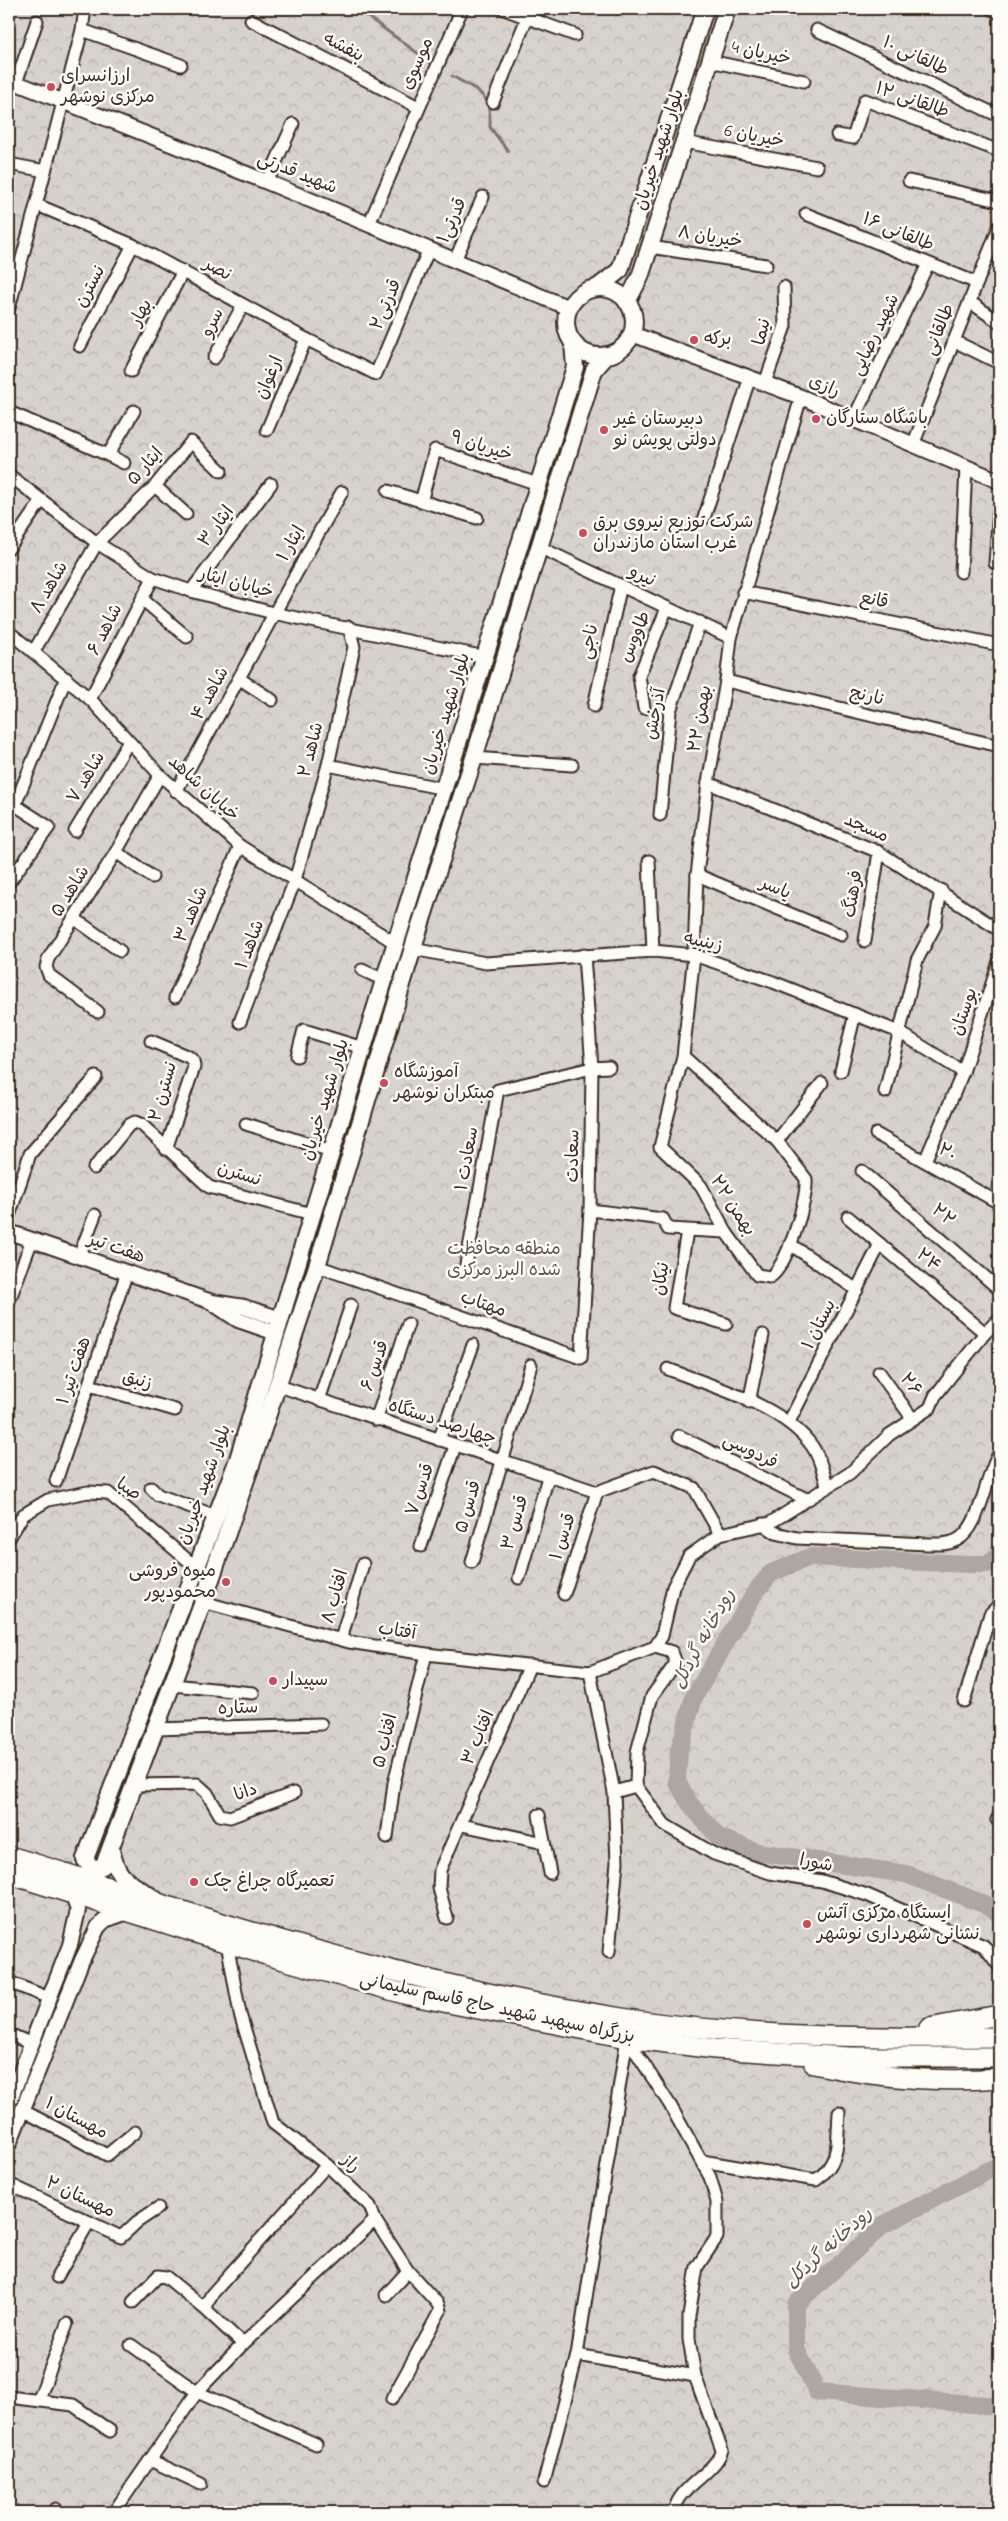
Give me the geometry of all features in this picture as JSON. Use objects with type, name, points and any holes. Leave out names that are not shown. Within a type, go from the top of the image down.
[{"type":"highway","name":"بزرگراه سپهبد شهید حاج قاسم سلیمانی","points":[[9,1856],[164,1905],[413,1976],[561,2007],[628,2019],[718,2030],[852,2038],[999,2037]]},
{"type":"highway","name":"بزرگراه سپهبد شهید حاج قاسم سلیمانی","points":[[9,1874],[227,1943],[408,1995],[627,2038],[757,2052],[851,2057],[999,2057]]},
{"type":"highway","points":[[852,2038],[957,2024],[999,2015]]},
{"type":"highway","points":[[757,2052],[842,2070],[896,2076],[970,2080],[999,2078]]},
{"type":"main road","name":"بلوار شهید خیریان","points":[[597,288],[620,270],[705,9]]},
{"type":"main road","name":"بلوار شهید خیریان","points":[[627,302],[640,277],[727,9]]},
{"type":"main road","points":[[597,288],[614,291],[627,302],[632,312],[634,323],[632,334],[618,351],[607,356],[588,354],[573,343],[566,323],[569,308],[580,295],[597,288]]},
{"type":"main road","name":"بلوار شهید خیریان","points":[[573,343],[575,367],[397,944],[331,1151],[238,1459],[85,1860],[90,1866],[96,1868],[104,1864],[111,1848],[204,1602],[252,1465],[276,1385],[316,1266],[412,949],[474,758],[594,370],[607,356]]},
{"type":"main road","points":[[397,944],[412,949]]},
{"type":"main road","points":[[278,1326],[295,1331]]},
{"type":"main road","points":[[111,1848],[114,1867],[121,1877],[164,1905]]},
{"type":"main road","points":[[60,1871],[73,1868],[85,1860]]},
{"type":"street","points":[[9,308],[12,286],[37,205],[64,102],[82,30],[85,9]]},
{"type":"street","name":"موسوی","points":[[369,224],[462,9]]},
{"type":"street","points":[[504,9],[575,35]]},
{"type":"street","points":[[992,9],[999,13]]},
{"type":"street","points":[[493,102],[527,18]]},
{"type":"street","name":"بنفشه","points":[[252,20],[418,107]]},
{"type":"street","points":[[12,82],[36,21]]},
{"type":"street","points":[[82,30],[180,65]]},
{"type":"street","name":"طالقانی ۱۰","points":[[817,30],[999,116]]},
{"type":"street","name":"خیریان 4","points":[[710,61],[804,81]]},
{"type":"street","name":"شهید قدرتی","points":[[12,82],[267,182],[569,308]]},
{"type":"street","name":"طالقانی ۱۲","points":[[837,135],[853,138],[865,100],[999,151]]},
{"type":"street","points":[[267,182],[293,124]]},
{"type":"street","name":"خیریان 6","points":[[684,142],[817,167]]},
{"type":"street","points":[[9,164],[45,171]]},
{"type":"street","points":[[909,180],[999,201]]},
{"type":"street","name":"قدرتی۱","points":[[455,260],[483,196]]},
{"type":"street","name":"نصر","points":[[37,205],[133,244],[306,339],[376,374]]},
{"type":"street","name":"طالقانی ۱۶","points":[[806,214],[977,283]]},
{"type":"street","name":"طالقانی","points":[[913,445],[998,234]]},
{"type":"street","name":"نسترن","points":[[80,346],[133,244]]},
{"type":"street","name":"خیریان ۸","points":[[650,246],[766,265]]},
{"type":"street","name":"قدرتی۲","points":[[376,374],[429,249]]},
{"type":"street","name":"شهید رضایی","points":[[853,420],[928,264]]},
{"type":"street","name":"بهار","points":[[131,371],[183,271]]},
{"type":"street","name":"نیما","points":[[765,383],[785,326],[784,287]]},
{"type":"street","points":[[970,302],[999,322]]},
{"type":"street","name":"سرو","points":[[214,358],[243,305]]},
{"type":"street","name":"رازی","points":[[632,334],[801,397],[999,481]]},
{"type":"street","name":"ارغوان","points":[[268,430],[306,339]]},
{"type":"street","points":[[954,341],[999,363]]},
{"type":"street","points":[[704,518],[750,377]]},
{"type":"street","name":"۲۲ بهمن","points":[[683,1056],[777,1141],[806,1179],[805,1196],[790,1244],[774,1275],[762,1277],[757,1275],[726,1232],[701,1186],[660,1147],[683,1056],[694,955],[697,875],[708,783],[726,681],[731,638],[742,592],[801,397]]},
{"type":"street","points":[[108,455],[134,411]]},
{"type":"street","points":[[9,412],[124,463]]},
{"type":"street","name":"ایثار ۵","points":[[97,543],[154,486],[191,442],[221,471]]},
{"type":"street","name":"خیریان ۹","points":[[421,502],[435,450],[538,484]]},
{"type":"street","points":[[961,572],[966,467]]},
{"type":"street","name":"خیابان ایثار","points":[[9,475],[40,501],[97,543],[154,578],[273,613],[349,627],[485,657]]},
{"type":"street","name":"ایثار ۳","points":[[191,590],[271,484]]},
{"type":"street","points":[[154,486],[186,514]]},
{"type":"street","name":"ایثار ۱","points":[[273,613],[342,492]]},
{"type":"street","points":[[388,492],[477,518]]},
{"type":"street","points":[[9,548],[40,501]]},
{"type":"street","points":[[995,563],[999,510]]},
{"type":"street","name":"شاهد ۸","points":[[34,651],[97,543]]},
{"type":"street","name":"نیرو","points":[[539,547],[731,638]]},
{"type":"street","name":"شاهد ۶","points":[[90,700],[154,578]]},
{"type":"street","name":"ناجی","points":[[594,706],[620,585]]},
{"type":"street","name":"قانع","points":[[742,592],[999,645]]},
{"type":"street","points":[[142,599],[187,637]]},
{"type":"street","name":"طاووس","points":[[644,708],[639,676],[667,608]]},
{"type":"street","name":"شاهد ۴","points":[[176,791],[240,679],[273,613]]},
{"type":"street","name":"آذرخش","points":[[660,815],[670,711],[700,622]]},
{"type":"street","name":"شاهد ۲","points":[[294,880],[328,765],[354,648],[349,627]]},
{"type":"street","name":"خیابان شاهد","points":[[9,634],[34,651],[90,700],[128,743],[176,791],[240,846],[397,944]]},
{"type":"street","points":[[9,882],[49,827],[15,805],[66,678]]},
{"type":"street","points":[[240,679],[272,700]]},
{"type":"street","name":"نارنج","points":[[726,681],[999,746]]},
{"type":"street","name":"شاهد ۷","points":[[75,831],[128,743]]},
{"type":"street","points":[[474,758],[572,765]]},
{"type":"street","points":[[328,765],[445,789]]},
{"type":"street","name":"شاهد ۵","points":[[98,1012],[49,974],[46,967],[48,959],[116,852],[160,775]]},
{"type":"street","name":"مسجد","points":[[708,783],[878,852],[941,890],[999,930]]},
{"type":"street","name":"شاهد ۳","points":[[176,997],[240,846]]},
{"type":"street","points":[[116,852],[152,877]]},
{"type":"street","name":"فرهنگ","points":[[865,941],[878,852]]},
{"type":"street","points":[[650,861],[653,952]]},
{"type":"street","name":"یاسر","points":[[697,875],[841,935]]},
{"type":"street","name":"شاهد ۱","points":[[240,1022],[294,880]]},
{"type":"street","points":[[885,1092],[917,960],[935,926],[941,890]]},
{"type":"street","points":[[75,919],[120,951]]},
{"type":"street","name":"زینبیه","points":[[412,949],[486,963],[584,955],[653,952],[694,955],[773,982],[899,1032],[963,1072]]},
{"type":"street","name":"سعادت","points":[[581,1358],[590,1210],[592,1068],[584,955]]},
{"type":"street","name":"بوستان","points":[[925,1161],[963,1072],[999,962]]},
{"type":"street","points":[[362,970],[384,980]]},
{"type":"street","points":[[841,1071],[854,1014]]},
{"type":"street","points":[[298,1056],[304,1030],[363,1048]]},
{"type":"street","name":"نسترن ۲","points":[[150,1042],[189,1057],[193,1061],[194,1067],[166,1149]]},
{"type":"street","points":[[592,1068],[609,1067]]},
{"type":"street","name":"سعادت ۱","points":[[465,1270],[498,1090],[592,1068]]},
{"type":"street","points":[[9,1216],[30,1154],[96,1077]]},
{"type":"street","points":[[777,1141],[822,1083]]},
{"type":"street","name":"نسترن","points":[[94,1168],[129,1124],[135,1122],[142,1124],[166,1149],[209,1187],[312,1214]]},
{"type":"street","points":[[246,1124],[331,1151]]},
{"type":"street","name":"۲۰","points":[[876,1134],[999,1203]]},
{"type":"street","name":"۲۲","points":[[862,1172],[999,1289]]},
{"type":"street","points":[[590,1210],[663,1220],[668,1229],[687,1232],[726,1232]]},
{"type":"street","points":[[79,1256],[95,1215]]},
{"type":"street","name":"۲۴","points":[[848,1216],[985,1333]]},
{"type":"street","name":"هفت تیر","points":[[9,1232],[212,1302],[238,1320],[278,1326]]},
{"type":"street","name":"نیکان","points":[[687,1232],[674,1308],[726,1324]]},
{"type":"street","points":[[9,1301],[32,1240]]},
{"type":"street","points":[[790,1244],[857,1290]]},
{"type":"street","name":"بستان ۱","points":[[789,1422],[880,1244]]},
{"type":"street","name":"مهتاب","points":[[316,1266],[581,1358]]},
{"type":"street","name":"هفت تیر ۱","points":[[56,1481],[127,1272]]},
{"type":"street","points":[[319,1400],[351,1305]]},
{"type":"street","points":[[609,1952],[617,1862],[614,1792],[590,1672],[655,1647],[662,1636],[673,1587],[689,1556],[720,1534],[770,1522],[828,1485],[850,1474],[889,1435],[912,1418],[930,1408],[935,1396],[985,1333],[999,1319]]},
{"type":"street","name":"قدس ۶","points":[[376,1420],[408,1324]]},
{"type":"street","points":[[749,1402],[763,1335]]},
{"type":"street","points":[[439,1440],[473,1344]]},
{"type":"street","name":"قدس ۵","points":[[472,1562],[531,1365]]},
{"type":"street","points":[[668,1369],[749,1402],[789,1422],[812,1446],[828,1485]]},
{"type":"street","name":"۲۶","points":[[879,1372],[912,1418]]},
{"type":"street","name":"زنبق","points":[[89,1385],[175,1410]]},
{"type":"street","name":"چهارصد دستگاه","points":[[276,1385],[376,1420],[598,1492]]},
{"type":"street","name":"فردوسی","points":[[679,1436],[806,1499]]},
{"type":"street","name":"قدس ۷","points":[[421,1546],[455,1446]]},
{"type":"street","points":[[763,1524],[776,1533],[797,1538],[926,1544],[943,1544],[957,1540],[971,1526],[999,1454]]},
{"type":"street","points":[[598,1492],[654,1471],[694,1488],[720,1534]]},
{"type":"street","name":"قدس ۳","points":[[519,1578],[548,1477]]},
{"type":"street","points":[[151,1488],[158,1495],[216,1516]]},
{"type":"street","name":"صبا","points":[[9,1538],[23,1516],[48,1500],[88,1492],[108,1493],[196,1568]]},
{"type":"street","name":"قدس ۱","points":[[564,1594],[598,1492]]},
{"type":"street","name":"افتاب ۸","points":[[342,1640],[364,1564]]},
{"type":"street","name":"آفتاب","points":[[204,1602],[342,1640],[426,1654],[590,1672]]},
{"type":"street","points":[[964,1701],[990,1614],[999,1605]]},
{"type":"street","points":[[614,1792],[636,1786],[637,1752],[652,1696],[676,1662],[672,1652],[655,1647]]},
{"type":"street","name":"افتاب ۵","points":[[388,1837],[394,1783],[426,1654]]},
{"type":"street","name":"افتاب ۳","points":[[447,1918],[438,1888],[440,1870],[462,1825],[530,1665]]},
{"type":"street","points":[[173,1685],[253,1694]]},
{"type":"street","name":"ستاره","points":[[156,1729],[321,1724]]},
{"type":"street","name":"دانا","points":[[135,1785],[198,1784],[207,1793],[220,1815],[230,1817],[294,1793]]},
{"type":"street","name":"شورا","points":[[636,1786],[665,1825],[714,1854],[770,1873],[822,1881],[875,1898],[984,1946],[999,1966]]},
{"type":"street","points":[[539,1815],[550,1873]]},
{"type":"street","points":[[462,1825],[544,1844]]},
{"type":"street","points":[[9,2099],[67,1954],[78,1910],[72,1894]]},
{"type":"street","points":[[9,2144],[82,1960],[98,1927],[105,1920],[128,1912]]},
{"type":"street","name":"راز","points":[[227,1943],[240,2014],[273,2123],[327,2166],[370,2206],[375,2220],[408,2271],[438,2304],[440,2311],[392,2399]]},
{"type":"street","points":[[67,1954],[82,1960]]},
{"type":"street","points":[[9,1982],[49,1998]]},
{"type":"street","points":[[9,2034],[32,2044]]},
{"type":"street","points":[[627,2038],[670,2105],[702,2161],[710,2178],[717,2202],[717,2236],[697,2267],[689,2316],[690,2339],[696,2376],[722,2450],[718,2460],[682,2496],[674,2512]]},
{"type":"street","points":[[544,2482],[577,2355],[627,2038]]},
{"type":"street","name":"مهستان ۱","points":[[22,2110],[108,2155],[135,2132]]},
{"type":"street","points":[[702,2161],[816,2180],[828,2172],[836,2158],[839,2113]]},
{"type":"street","points":[[204,2308],[212,2294],[327,2166]]},
{"type":"street","name":"مهستان ۲","points":[[9,2184],[121,2237],[137,2222],[158,2208]]},
{"type":"street","points":[[114,2512],[196,2392],[375,2220]]},
{"type":"street","points":[[57,2277],[89,2222]]},
{"type":"street","points":[[386,2295],[408,2271]]},
{"type":"street","points":[[133,2302],[158,2276],[166,2276],[244,2344]]},
{"type":"street","points":[[39,2399],[67,2324]]},
{"type":"street","points":[[131,2345],[196,2392],[316,2444]]},
{"type":"street","points":[[577,2355],[696,2376]]},
{"type":"street","points":[[9,2397],[39,2399],[73,2405],[110,2431]]},
{"type":"street","points":[[150,2460],[201,2484]]},
{"type":"green space","name":"منطقه محافظت شده البرز مرکزی","points":[[9,9],[999,9],[999,2512],[9,2512]]},
{"type":"waterway","points":[[357,9],[434,65]]},
{"type":"waterway","points":[[452,76],[482,94],[489,107],[490,127],[508,151]]},
{"type":"waterway","name":"رودخانه گردکل","points":[[999,1555],[987,1564],[810,1557],[771,1573],[754,1594],[694,1697],[679,1751],[677,1782],[690,1804],[718,1837],[757,1852],[906,1874],[989,1906],[999,1914]]},
{"type":"waterway","name":"رودخانه گردکل","points":[[999,2165],[883,2225],[796,2304],[796,2349],[817,2392],[999,2406]]},
{"type":"place","name":"ارزانسرای مرکزی نوشهر","points":[[51,87]]},
{"type":"place","name":"برکه","points":[[694,340]]},
{"type":"place","name":"باشگاه ستارگان","points":[[816,419]]},
{"type":"place","name":"دبیرستان غیر دولتی پویش نو","points":[[604,430]]},
{"type":"place","name":"شرکت توزیع نیروی برق غرب استان مازندران","points":[[583,533]]},
{"type":"place","name":"آموزشگاه مبتکران نوشهر","points":[[384,1083]]},
{"type":"place","name":"میوه فروشی محمودپور","points":[[226,1582]]},
{"type":"place","name":"سپیدار","points":[[273,1681]]},
{"type":"place","name":"تعمیرگاه چراغ چک","points":[[194,1882]]},
{"type":"place","name":"ایستگاه مرکزی آتش نشانی شهرداری نوشهر","points":[[807,1924]]}]
